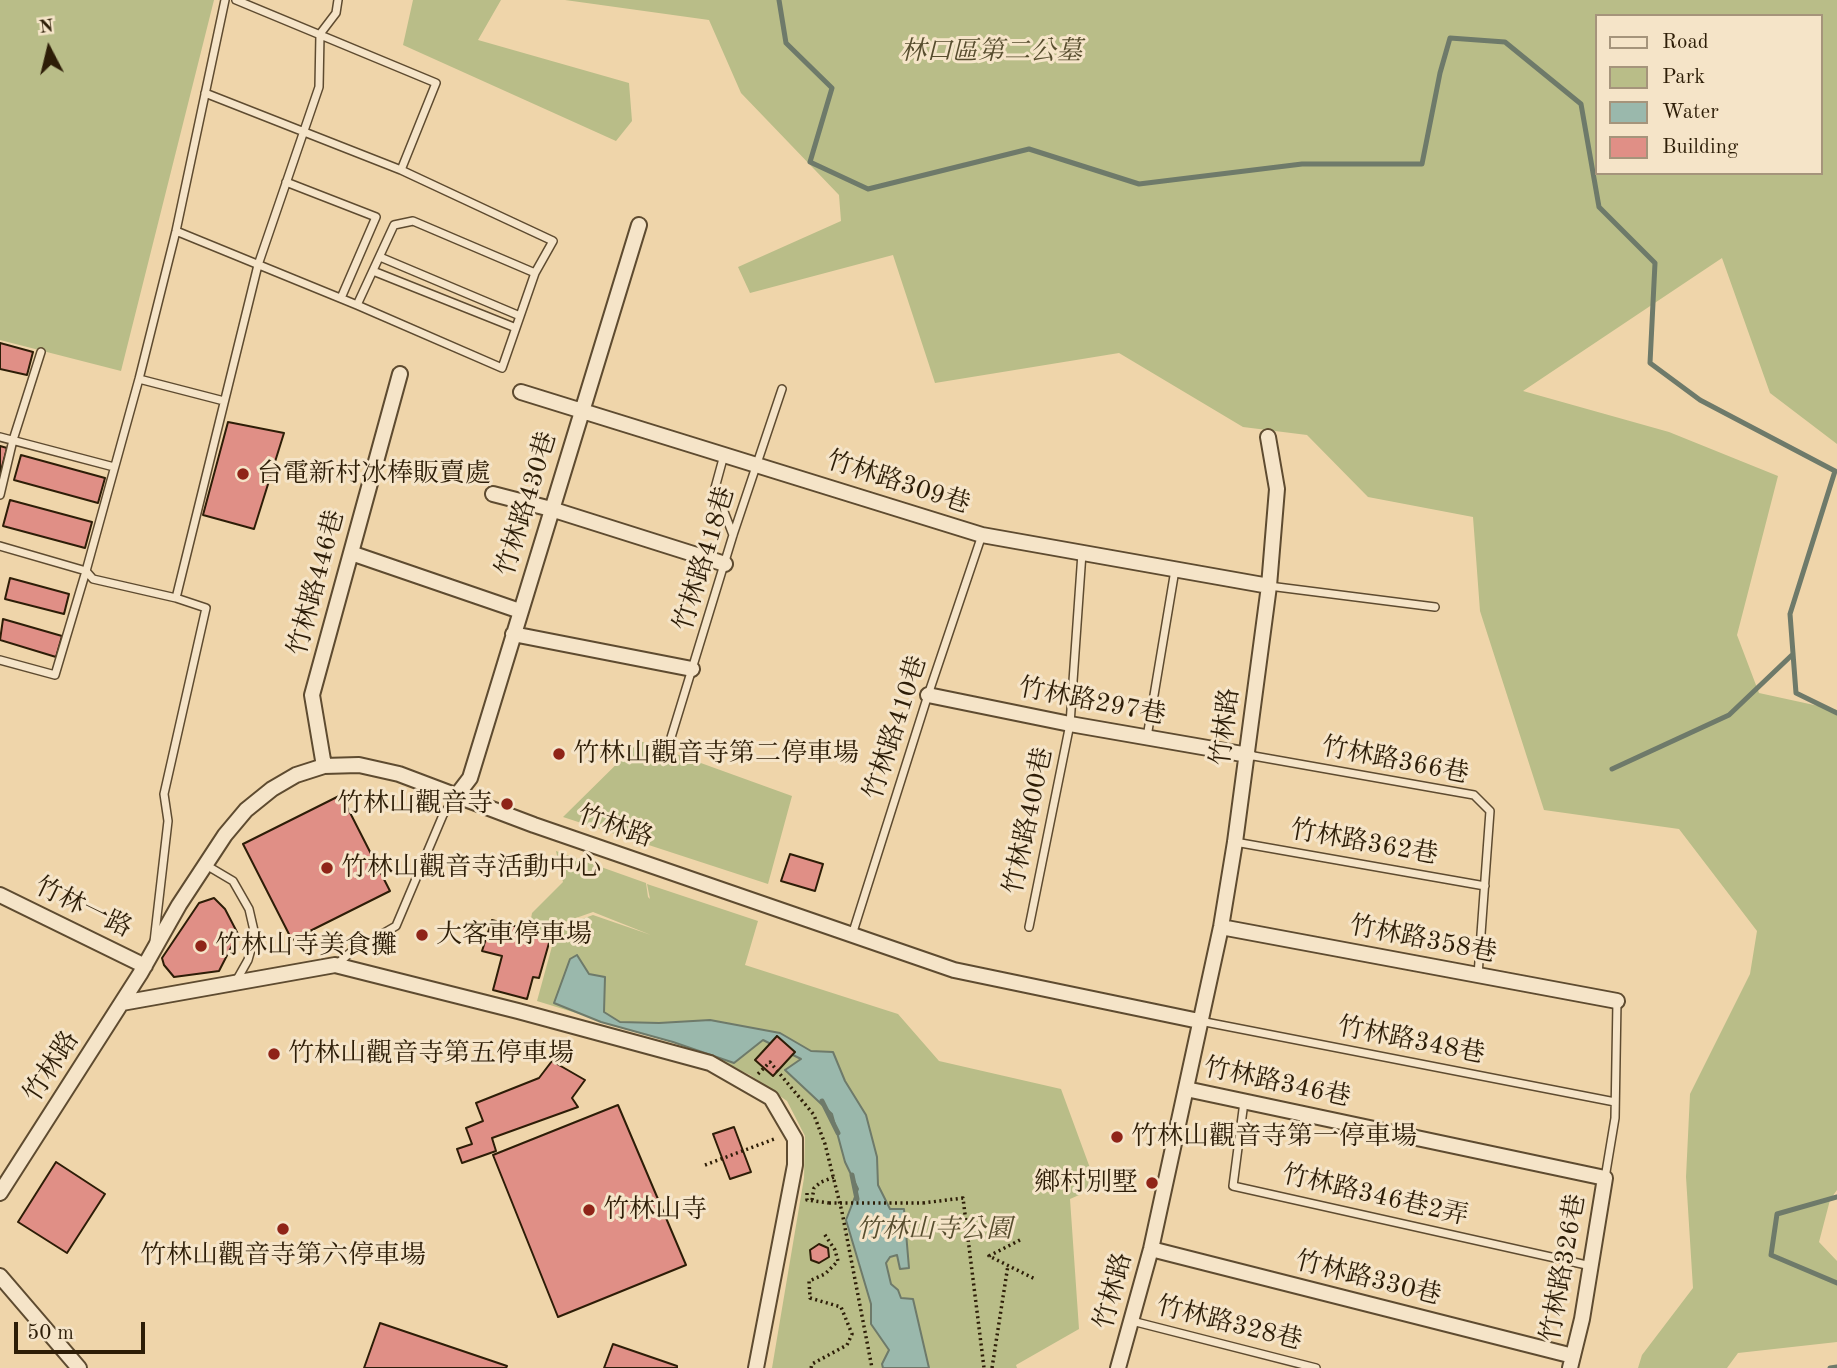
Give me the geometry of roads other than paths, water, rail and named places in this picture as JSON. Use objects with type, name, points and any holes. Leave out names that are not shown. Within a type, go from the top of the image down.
[{"type":"street","name":"竹林路430巷","points":[[457,795],[470,778],[639,225]]},
{"type":"street","name":"竹林路446巷","points":[[324,766],[312,695],[400,373]]},
{"type":"street","name":"竹林路309巷","points":[[521,392],[982,535],[1269,586]]},
{"type":"street","name":"竹林路","points":[[1118,1368],[1151,1250],[1221,927],[1235,842],[1269,586],[1277,489],[1268,437]]},
{"type":"street","points":[[493,495],[551,509],[724,564]]},
{"type":"street","points":[[351,553],[520,611]]},
{"type":"street","points":[[513,634],[692,669]]},
{"type":"street","name":"竹林路297巷","points":[[928,695],[1070,724],[1248,755]]},
{"type":"street","name":"竹林路","points":[[0,1193],[122,1003],[206,864],[246,810],[272,789],[296,775],[324,766],[359,765],[400,774],[534,825],[954,970],[1199,1021]]},
{"type":"street","name":"竹林一路","points":[[0,895],[145,966]]},
{"type":"street","name":"竹林路358巷","points":[[1221,927],[1617,1001]]},
{"type":"street","points":[[122,1003],[335,965],[710,1063],[771,1098],[794,1139],[795,1165],[756,1368]]},
{"type":"street","name":"竹林路346巷","points":[[1186,1089],[1605,1178]]},
{"type":"street","name":"竹林路326巷","points":[[1572,1362],[1583,1319],[1605,1178]]},
{"type":"street","name":"竹林路330巷","points":[[1151,1250],[1572,1362]]},
{"type":"street","points":[[0,1276],[79,1368]]},
{"type":"lane","points":[[0,660],[55,675],[139,379],[176,231],[225,0]]},
{"type":"lane","points":[[236,0],[436,83],[401,170]]},
{"type":"lane","points":[[176,598],[258,265],[318,87],[320,34],[336,13],[338,0]]},
{"type":"lane","points":[[176,231],[341,298],[502,368],[535,273],[552,241],[401,170],[205,93]]},
{"type":"lane","points":[[286,182],[376,217],[341,298]]},
{"type":"lane","points":[[357,305],[394,225],[413,221],[535,273]]},
{"type":"lane","points":[[380,257],[520,316]]},
{"type":"lane","points":[[373,271],[516,328]]},
{"type":"lane","points":[[0,495],[13,440],[41,352]]},
{"type":"lane","points":[[139,379],[223,401]]},
{"type":"lane","name":"竹林路418巷","points":[[669,744],[733,535],[782,389]]},
{"type":"lane","points":[[0,437],[114,467]]},
{"type":"lane","points":[[724,454],[715,488],[733,535]]},
{"type":"lane","name":"竹林路410巷","points":[[852,935],[982,535]]},
{"type":"lane","points":[[0,546],[86,571],[93,579],[176,598],[206,608],[164,794],[168,821],[153,951]]},
{"type":"lane","name":"竹林路400巷","points":[[1029,927],[1070,724],[1082,552]]},
{"type":"lane","points":[[1146,737],[1175,570]]},
{"type":"lane","points":[[1269,586],[1435,607]]},
{"type":"lane","name":"竹林路366巷","points":[[1248,755],[1475,796],[1490,811],[1478,975]]},
{"type":"lane","points":[[335,965],[351,952],[396,926],[443,815],[457,795]]},
{"type":"lane","name":"竹林路362巷","points":[[1235,842],[1485,886]]},
{"type":"lane","points":[[206,864],[233,881],[249,909],[255,935],[248,960],[235,983]]},
{"type":"lane","points":[[1605,1178],[1615,1118],[1617,1001]]},
{"type":"lane","name":"竹林路348巷","points":[[1199,1021],[1615,1102]]},
{"type":"lane","name":"竹林路346巷2弄","points":[[1244,1101],[1233,1186],[1591,1266]]},
{"type":"lane","name":"竹林路328巷","points":[[1132,1321],[1316,1368]]},
{"type":"water","points":[[577,955],[589,974],[605,977],[604,1012],[620,1022],[710,1020],[780,1033],[811,1051],[833,1052],[845,1081],[866,1115],[877,1157],[878,1185],[890,1209],[904,1209],[909,1268],[900,1269],[897,1255],[890,1257],[886,1263],[891,1284],[898,1290],[901,1298],[913,1299],[929,1368],[883,1368],[882,1364],[889,1350],[871,1324],[871,1304],[846,1220],[858,1189],[845,1162],[832,1114],[785,1070],[801,1059],[763,1040],[734,1063],[601,1022],[554,1003],[570,959]]},
{"type":"waterway","points":[[779,0],[786,43],[832,88],[810,162],[868,189],[1029,149],[1139,184],[1302,164],[1422,164],[1440,73],[1450,38],[1505,42],[1581,104],[1599,207],[1655,263],[1650,363],[1700,400],[1835,471],[1790,614],[1796,693],[1837,713]]},
{"type":"waterway","points":[[1612,769],[1729,715],[1793,654]]},
{"type":"waterway","points":[[822,1101],[838,1133]]},
{"type":"waterway","points":[[852,1175],[857,1199]]},
{"type":"waterway","points":[[1837,1197],[1777,1214],[1771,1255],[1837,1283]]},
{"type":"waterway","points":[[1830,1368],[1837,1367]]},
{"type":"place","name":"台電新村冰棒販賣處","points":[[243,474]]},
{"type":"place","name":"竹林山觀音寺第二停車場","points":[[559,754]]},
{"type":"place","name":"竹林山觀音寺","points":[[507,804]]},
{"type":"place","name":"竹林山觀音寺活動中心","points":[[327,868]]},
{"type":"place","name":"大客車停車場","points":[[422,935]]},
{"type":"place","name":"竹林山寺美食攤","points":[[201,946]]},
{"type":"place","name":"竹林山觀音寺第五停車場","points":[[274,1054]]},
{"type":"place","name":"竹林山觀音寺第一停車場","points":[[1117,1137]]},
{"type":"place","name":"鄉村別墅","points":[[1152,1183]]},
{"type":"place","name":"竹林山寺","points":[[589,1210]]},
{"type":"place","name":"竹林山觀音寺第六停車場","points":[[283,1229]]},
{"type":"park label","name":"林口區第二公墓","points":[[991,52]]},
{"type":"park label","name":"竹林山寺公園","points":[[934,1230]]}]
